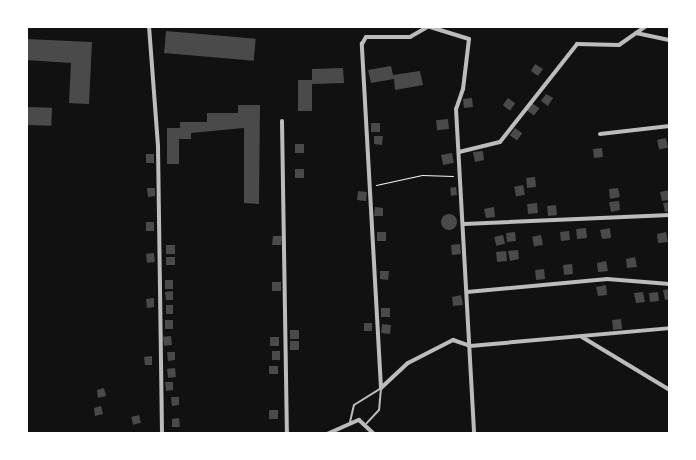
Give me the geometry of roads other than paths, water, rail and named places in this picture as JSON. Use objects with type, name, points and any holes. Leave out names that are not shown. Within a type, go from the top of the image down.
[{"type":"street","points":[[150,26],[158,146],[162,434]]},
{"type":"street","points":[[381,388],[362,44],[366,37],[402,38],[427,27],[469,39],[463,89],[456,103],[474,434]]},
{"type":"street","points":[[459,152],[500,142],[577,44],[619,45],[644,27]]},
{"type":"street","points":[[636,33],[670,40]]},
{"type":"street","points":[[282,121],[287,434]]},
{"type":"street","points":[[600,134],[670,126]]},
{"type":"street","points":[[464,224],[670,215]]},
{"type":"street","points":[[467,292],[607,279],[670,284]]},
{"type":"street","points":[[381,388],[408,363],[453,340],[470,346],[582,338],[670,328]]},
{"type":"street","points":[[582,338],[670,390]]},
{"type":"street","points":[[327,434],[350,422],[367,423],[374,434]]},
{"type":"lane","points":[[350,422],[354,405],[381,388]]},
{"type":"lane","points":[[367,423],[379,410],[381,388]]}]
